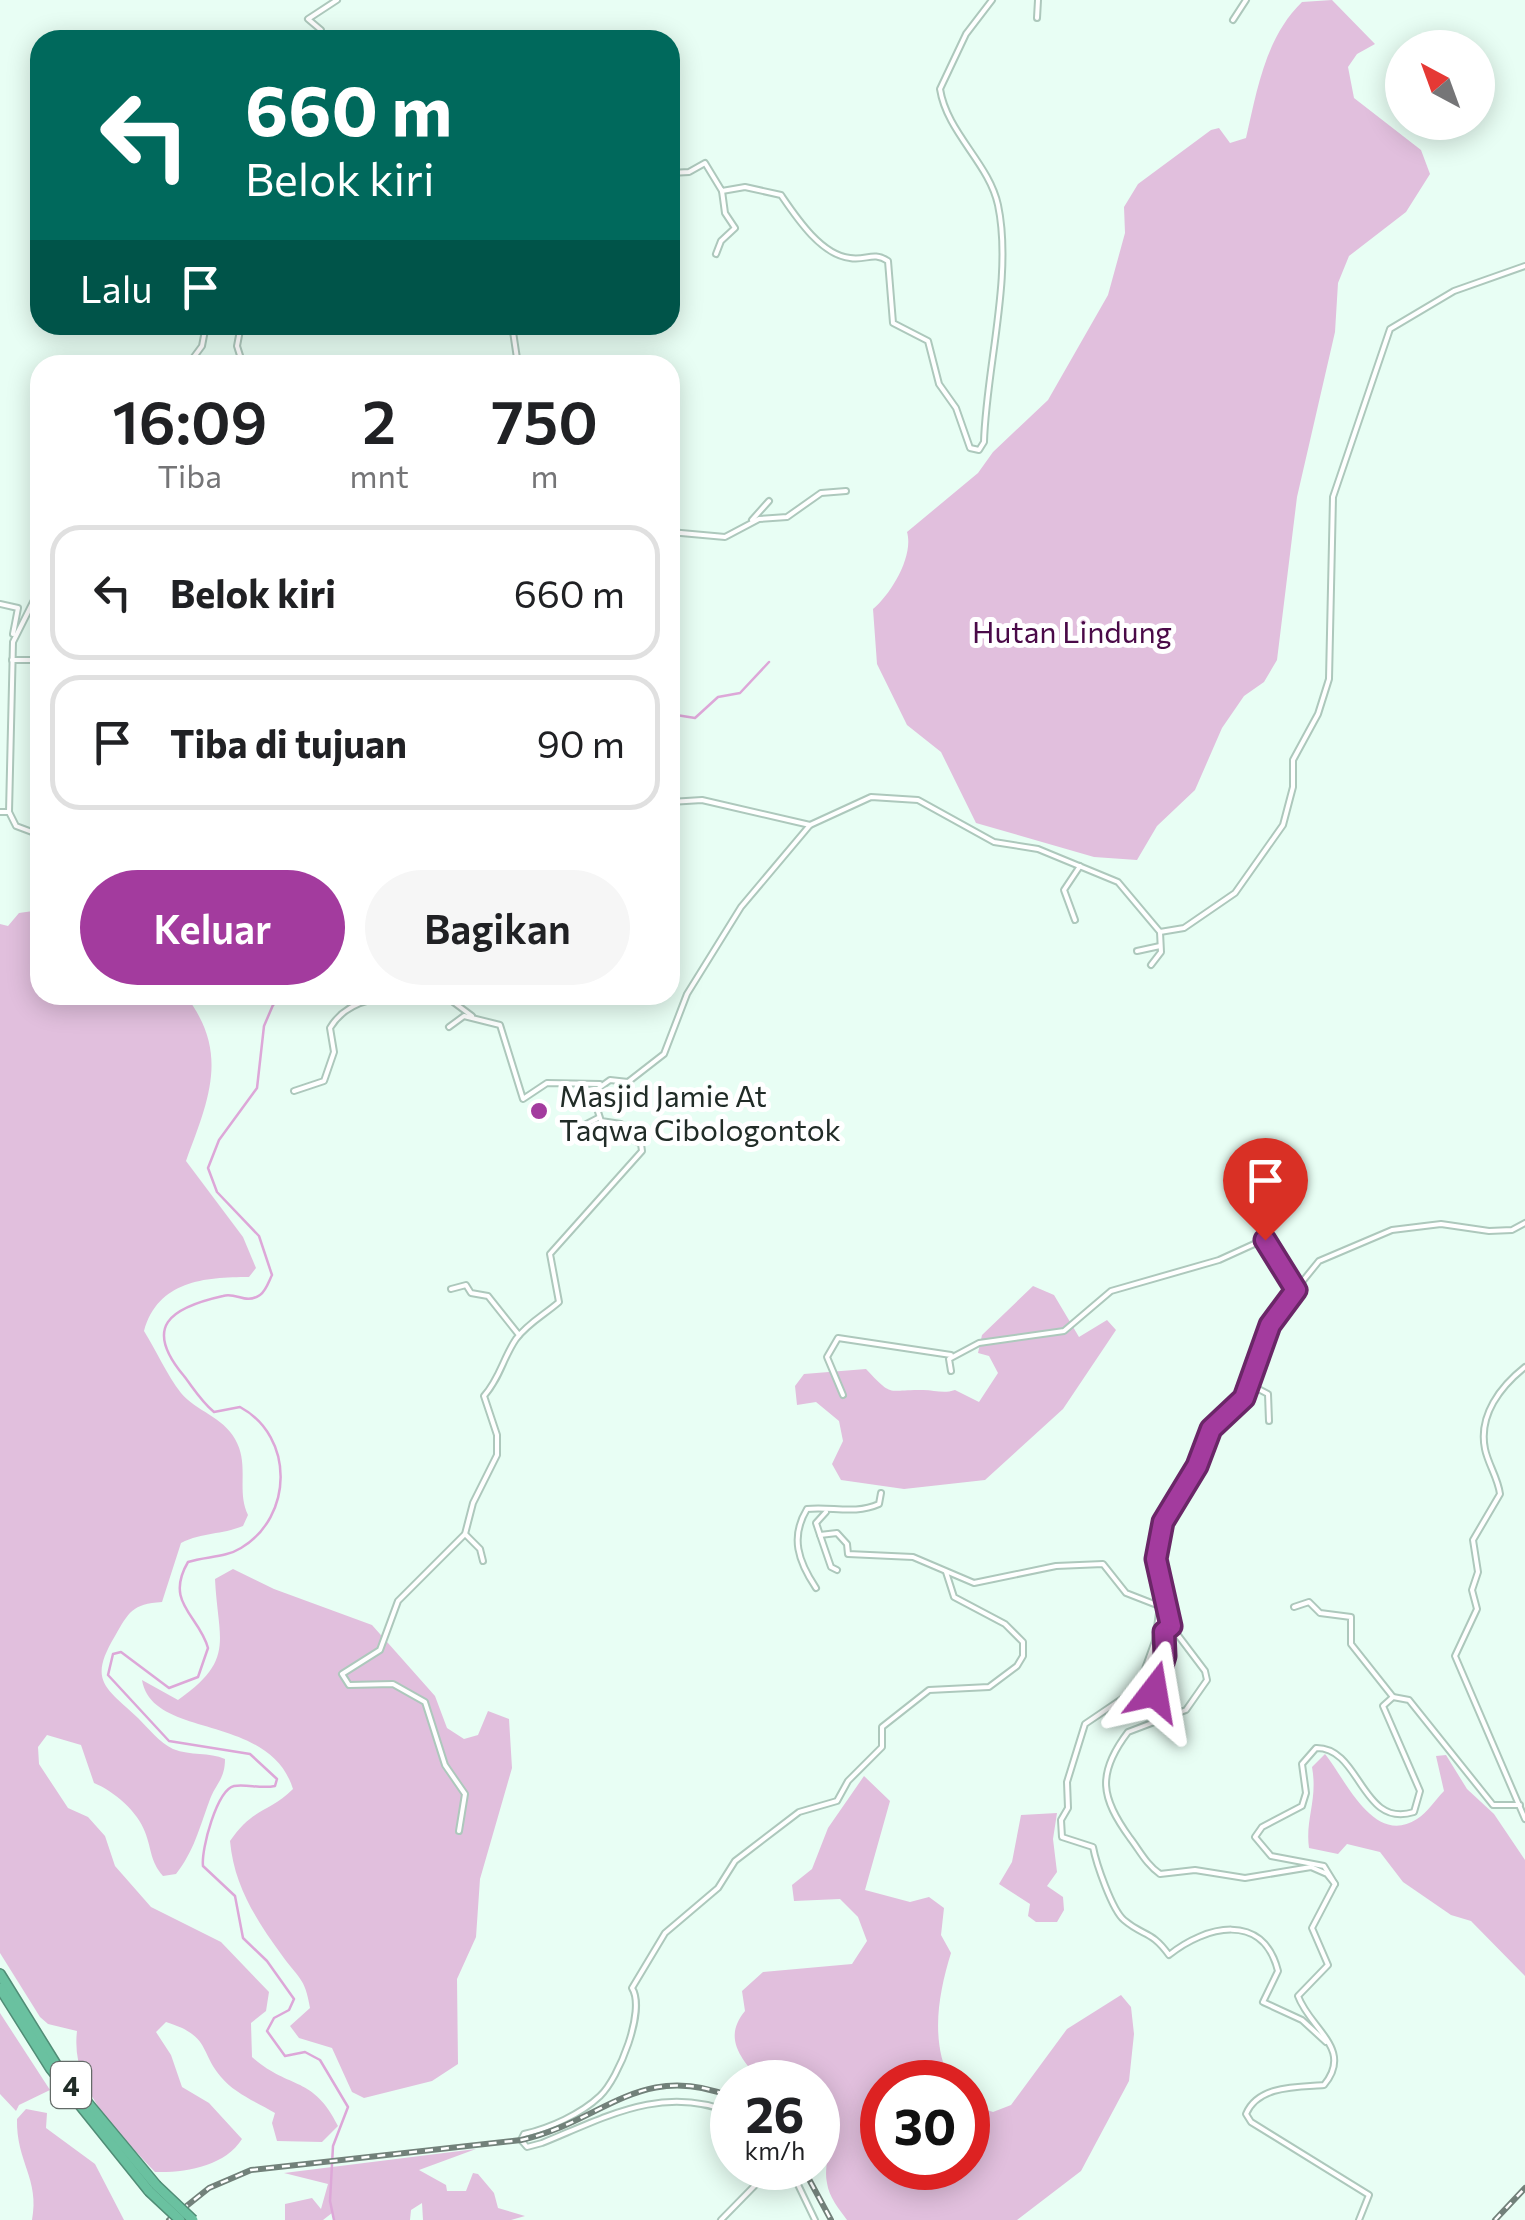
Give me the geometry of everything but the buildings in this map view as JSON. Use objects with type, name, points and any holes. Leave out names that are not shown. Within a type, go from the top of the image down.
[{"type":"highway","name":"4","points":[[0,1974],[56,2066],[153,2188],[193,2220]]},
{"type":"highway","name":"4","points":[[0,1988],[51,2070],[180,2220]]},
{"type":"street","points":[[319,30],[310,23],[309,16],[337,0]]},
{"type":"street","points":[[722,191],[771,190],[837,254],[848,259],[875,254],[888,261],[893,323],[901,331],[918,333],[931,345],[938,381],[956,408],[964,438],[970,448],[979,450],[984,442],[1000,304],[1000,217],[994,191],[956,132],[940,89],[966,34],[992,0]]},
{"type":"street","points":[[1036,18],[1038,0]]},
{"type":"street","points":[[1233,20],[1246,0]]},
{"type":"street","points":[[680,172],[705,164],[722,191],[725,213],[736,228],[722,240],[716,254]]},
{"type":"street","points":[[1160,932],[1184,928],[1234,893],[1284,824],[1293,787],[1293,760],[1318,714],[1329,680],[1332,497],[1390,328],[1454,291],[1525,266]]},
{"type":"street","points":[[680,533],[718,538],[750,524],[787,517],[821,493],[846,491]]},
{"type":"street","points":[[750,524],[769,500]]},
{"type":"street","points":[[0,604],[18,608],[12,660],[10,812],[16,826],[30,831]]},
{"type":"street","points":[[15,637],[30,608]]},
{"type":"street","points":[[12,660],[30,660]]},
{"type":"street","points":[[449,1026],[464,1016],[500,1025],[523,1099],[547,1083],[600,1084],[613,1079],[628,1082],[664,1054],[687,994],[741,907],[810,825],[871,797],[904,797],[930,804],[994,842],[1038,849],[1122,884],[1160,932],[1160,946],[1151,965]]},
{"type":"street","points":[[680,801],[702,800],[810,825]]},
{"type":"street","points":[[0,812],[10,812]]},
{"type":"street","points":[[1076,920],[1064,890],[1080,866]]},
{"type":"street","points":[[1137,952],[1160,946]]},
{"type":"street","points":[[294,1091],[324,1081],[334,1052],[328,1039],[330,1028],[346,1010],[357,1005]]},
{"type":"street","points":[[457,1005],[476,1019]]},
{"type":"street","points":[[459,1831],[465,1792],[445,1765],[425,1702],[398,1685],[349,1685],[341,1676],[380,1650],[398,1601],[464,1534],[497,1455],[496,1434],[484,1397],[498,1382],[518,1335],[538,1314],[559,1302],[551,1251],[642,1151],[642,1145],[628,1137],[621,1124],[604,1123],[598,1118],[592,1096],[600,1084]]},
{"type":"street","points":[[569,1132],[598,1118]]},
{"type":"street","points":[[1335,1884],[1324,1872],[1310,1867],[1244,1878],[1196,1870],[1162,1875],[1145,1861],[1115,1820],[1105,1784],[1122,1738],[1132,1729],[1186,1710],[1207,1680],[1163,1607],[1156,1559],[1163,1522],[1197,1466],[1211,1429],[1244,1400],[1270,1325],[1319,1261],[1392,1230],[1441,1224],[1512,1230],[1525,1223]]},
{"type":"street","points":[[843,1396],[827,1357],[838,1338],[951,1355],[979,1343],[1064,1331],[1111,1290],[1219,1260],[1263,1240],[1296,1290]]},
{"type":"street","points":[[450,1289],[466,1284],[471,1293],[488,1296],[518,1335]]},
{"type":"street","points":[[951,1355],[951,1370]]},
{"type":"street","points":[[1525,1367],[1500,1389],[1485,1428],[1485,1450],[1500,1494],[1473,1540],[1478,1572],[1472,1590],[1477,1609],[1455,1656],[1525,1820]]},
{"type":"street","points":[[1247,1384],[1268,1394],[1269,1421]]},
{"type":"street","points":[[816,1588],[802,1568],[796,1546],[798,1520],[807,1509],[828,1512],[870,1508],[879,1504],[881,1492]]},
{"type":"street","points":[[828,1512],[817,1520],[830,1566],[837,1570]]},
{"type":"street","points":[[820,1536],[837,1533],[847,1544],[848,1554],[900,1554],[974,1582],[1056,1566],[1103,1564],[1126,1593],[1163,1607]]},
{"type":"street","points":[[464,1534],[480,1548],[483,1561]]},
{"type":"street","points":[[710,2107],[683,2100],[655,2100],[533,2146],[524,2146],[521,2140],[524,2134],[579,2111],[606,2090],[632,2034],[638,2001],[632,1989],[651,1954],[668,1930],[719,1886],[735,1861],[799,1812],[837,1802],[849,1780],[882,1746],[882,1726],[921,1695],[932,1690],[988,1688],[1017,1666],[1023,1656],[1023,1642],[986,1612],[954,1597],[946,1572]]},
{"type":"street","points":[[1294,1607],[1309,1602],[1320,1613],[1351,1617],[1351,1644],[1393,1698],[1409,1700],[1495,1807],[1520,1805]]},
{"type":"street","points":[[1163,1607],[1138,1688],[1086,1724],[1066,1782],[1068,1808],[1062,1820],[1062,1837],[1092,1846],[1096,1871],[1106,1881],[1119,1915],[1155,1936],[1169,1955],[1218,1931],[1239,1926],[1251,1932],[1278,1971],[1262,2002],[1302,2020],[1330,2045]]},
{"type":"street","points":[[1123,1702],[1133,1704],[1154,1692],[1165,1656],[1164,1632],[1171,1626]]},
{"type":"street","points":[[1335,1884],[1324,1866],[1271,1856],[1255,1836],[1262,1827],[1302,1806],[1306,1793],[1302,1764],[1316,1748],[1328,1748],[1338,1756],[1374,1805],[1406,1814],[1414,1812],[1420,1791],[1383,1706],[1393,1698]]},
{"type":"street","points":[[1335,1884],[1312,1928],[1328,1964],[1298,1994],[1338,2058],[1328,2082],[1285,2087],[1250,2104],[1246,2114],[1250,2122],[1368,2195],[1360,2220]]},
{"type":"street","points":[[721,2220],[750,2190]]},
{"type":"street","points":[[800,2190],[814,2220]]},
{"type":"green space","name":"Hutan Lindung","points":[[1332,0],[1375,44],[1357,54],[1348,67],[1354,98],[1385,122],[1385,140],[1408,140],[1421,150],[1430,174],[1406,212],[1349,256],[1338,283],[1335,332],[1297,497],[1277,660],[1264,682],[1244,696],[1222,728],[1195,790],[1157,826],[1137,860],[1094,857],[976,823],[941,752],[907,725],[877,664],[873,609],[899,574],[907,552],[907,532],[978,473],[993,452],[1048,400],[1108,295],[1125,233],[1124,207],[1138,184],[1211,130],[1219,128],[1230,143],[1246,138],[1271,48],[1302,2]]},
{"type":"green space","points":[[30,911],[30,1005],[192,1005],[207,1036],[211,1076],[186,1161],[243,1237],[256,1268],[249,1277],[200,1281],[172,1292],[160,1301],[144,1331],[181,1393],[224,1425],[235,1439],[242,1458],[248,1515],[243,1526],[181,1543],[162,1602],[138,1607],[128,1615],[103,1663],[102,1674],[109,1690],[163,1743],[180,1751],[225,1759],[222,1777],[176,1874],[163,1876],[137,1817],[117,1797],[94,1783],[81,1745],[47,1735],[38,1747],[39,1764],[68,1808],[88,1817],[105,1836],[115,1866],[151,1907],[221,1942],[269,1992],[266,2011],[251,2023],[252,2057],[310,2090],[338,2126],[322,2142],[277,2141],[272,2123],[275,2113],[233,2088],[214,2068],[197,2039],[166,2022],[156,2032],[171,2055],[182,2087],[209,2103],[242,2139],[215,2162],[179,2171],[155,2172],[112,2125],[81,2072],[77,2031],[48,2024],[40,2017],[0,1953],[0,924],[8,926],[19,913]]},
{"type":"green space","points":[[1033,1286],[1054,1295],[1079,1337],[1107,1320],[1116,1330],[1063,1409],[985,1480],[904,1489],[841,1480],[832,1464],[843,1441],[839,1421],[816,1402],[797,1405],[795,1386],[804,1374],[866,1369],[892,1390],[955,1390],[979,1402],[998,1373],[989,1356],[978,1353],[982,1335]]},
{"type":"green space","points":[[233,1569],[274,1589],[372,1625],[435,1696],[447,1728],[464,1739],[478,1735],[488,1711],[509,1719],[512,1768],[480,1879],[476,1937],[457,1979],[458,2064],[432,2081],[364,2098],[352,2092],[332,2048],[299,2038],[290,2026],[310,2008],[306,1990],[247,1900],[230,1841],[246,1822],[293,1789],[280,1765],[261,1748],[166,1712],[150,1699],[142,1680],[178,1700],[209,1673],[216,1660],[220,1634],[215,1579]]},
{"type":"green space","points":[[1325,1754],[1363,1807],[1387,1824],[1402,1825],[1421,1816],[1444,1791],[1436,1756],[1446,1755],[1467,1789],[1494,1814],[1525,1860],[1525,1976],[1471,1921],[1451,1915],[1403,1882],[1380,1852],[1347,1844],[1338,1854],[1309,1848],[1312,1767]]},
{"type":"green space","points":[[864,1776],[890,1801],[865,1890],[910,1902],[929,1897],[944,1908],[941,1935],[951,1953],[938,2018],[942,2060],[860,2060],[860,2190],[990,2190],[990,2111],[1011,2105],[1067,2029],[1121,1995],[1131,2007],[1134,2034],[1129,2081],[1081,2171],[1017,2220],[847,2220],[829,2190],[840,2190],[840,2060],[744,2060],[737,2048],[735,2031],[745,2011],[742,1991],[763,1972],[852,1964],[867,1941],[858,1917],[840,1899],[794,1901],[792,1885],[812,1869],[828,1828]]},
{"type":"green space","points":[[1057,1813],[1053,1839],[1057,1872],[1047,1886],[1063,1897],[1064,1910],[1057,1922],[1036,1922],[1028,1916],[1030,1904],[999,1884],[1012,1862],[1021,1815]]},
{"type":"green space","points":[[0,2013],[50,2090],[19,2105],[16,2111],[0,2094]]},
{"type":"green space","points":[[26,2109],[47,2113],[46,2128],[95,2164],[124,2220],[32,2220],[33,2193],[17,2119]]},
{"type":"green space","points":[[476,2149],[419,2170],[446,2185],[447,2191],[466,2191],[473,2173],[478,2174],[494,2193],[498,2208],[525,2216],[511,2220],[423,2220],[422,2203],[411,2210],[410,2220],[335,2220],[332,2213],[323,2220],[285,2220],[285,2204],[312,2198],[321,2209],[328,2184],[284,2173]]},
{"type":"waterway","points":[[680,716],[695,718],[718,697],[740,693],[769,662]]},
{"type":"waterway","points":[[273,1005],[264,1026],[257,1088],[219,1140],[208,1168],[217,1192],[259,1236],[272,1275],[260,1295],[250,1299],[223,1296],[188,1307],[168,1322],[164,1332],[172,1359],[209,1408],[214,1412],[240,1407],[258,1420],[271,1437],[281,1477],[278,1498],[271,1517],[241,1548],[188,1562],[182,1576],[181,1599],[208,1648],[198,1677],[169,1688],[121,1652],[113,1654],[108,1675],[169,1741],[250,1754],[277,1779],[275,1786],[234,1786],[228,1790],[211,1821],[203,1866],[235,1896],[243,1938],[267,1961],[294,1999],[289,2010],[274,2018],[267,2031],[285,2056],[305,2052],[320,2060],[348,2107],[333,2146],[330,2201],[334,2220]]},
{"type":"railway","points":[[169,2220],[209,2188],[251,2170],[521,2140],[646,2090],[672,2086],[710,2090]]},
{"type":"railway","points":[[1495,2220],[1525,2188]]},
{"type":"railway","points":[[815,2190],[831,2220]]},
{"type":"place","name":"Masjid Jamie At Taqwa Cibologontok","points":[[539,1111]]},
{"type":"route","points":[[1154,1692],[1165,1656],[1164,1632],[1171,1626],[1156,1559],[1163,1522],[1197,1466],[1211,1429],[1244,1398],[1260,1345],[1276,1314],[1296,1290],[1265,1240]]}]
